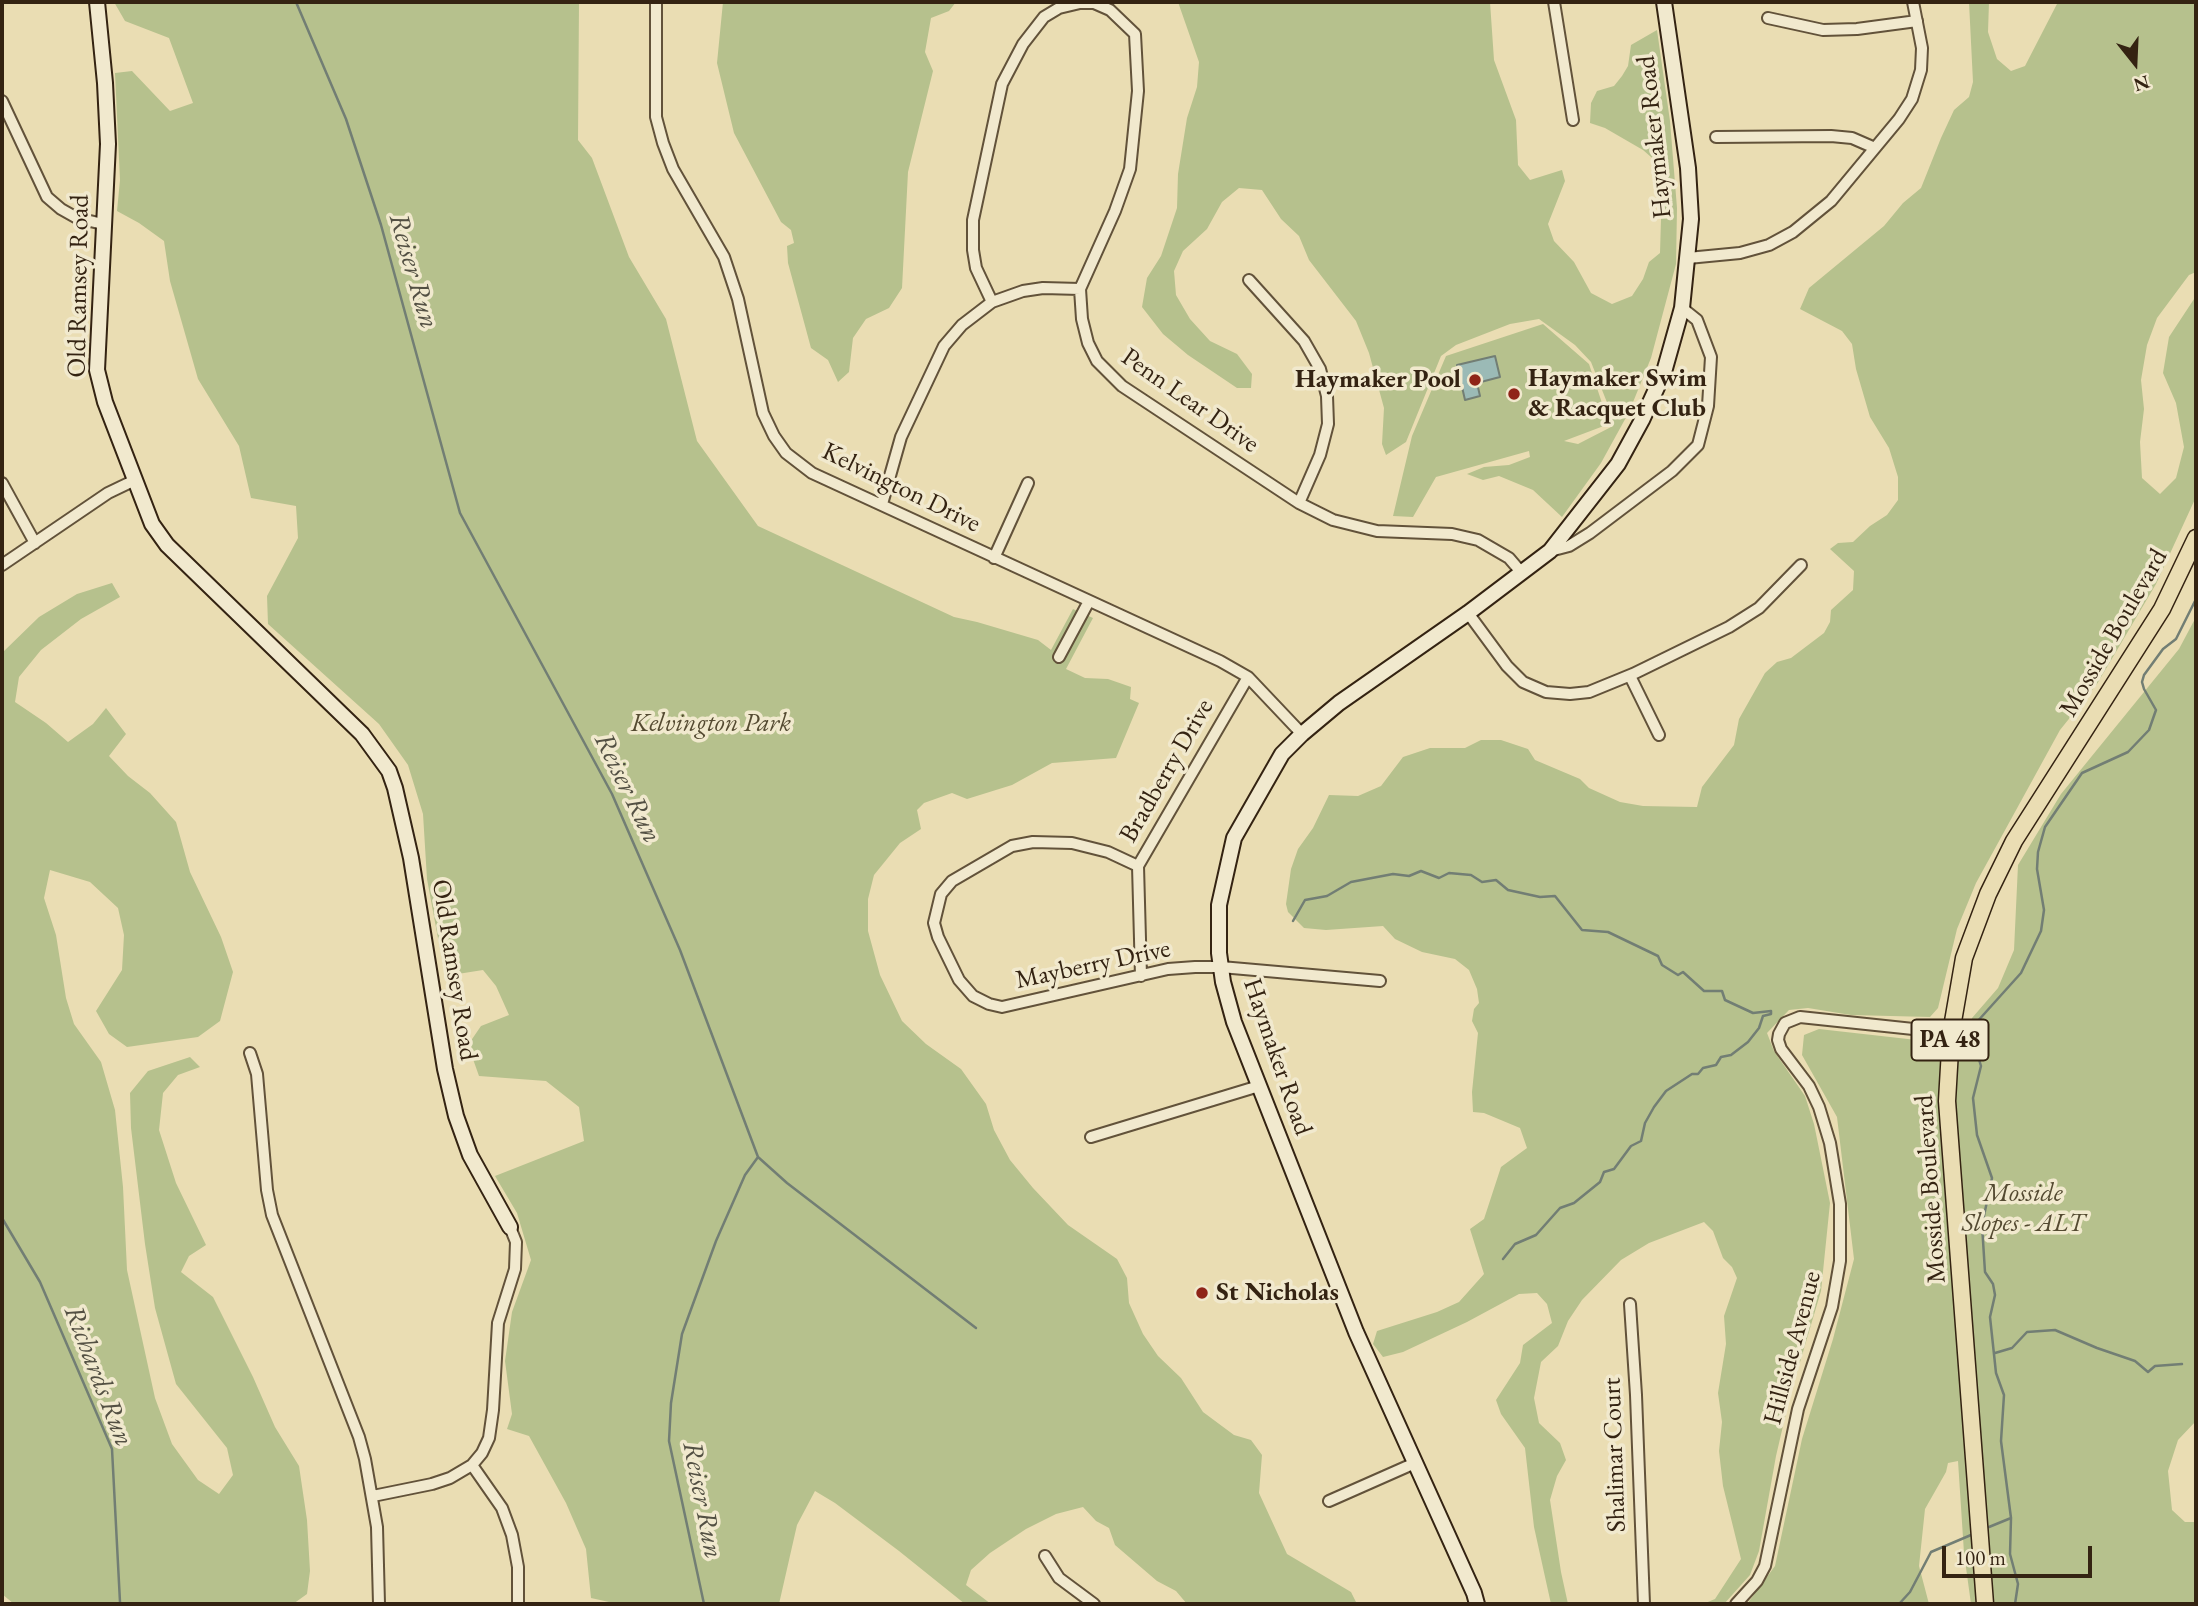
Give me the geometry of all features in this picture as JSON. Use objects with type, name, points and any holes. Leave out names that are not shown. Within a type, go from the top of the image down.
[{"type":"main road","name":"Old Ramsey Road","points":[[97,2],[108,144],[97,370],[104,402],[152,524],[167,544],[362,734],[389,771],[411,858],[445,1069],[456,1116],[470,1155],[510,1227]]},
{"type":"main road","name":"Haymaker Road","points":[[1477,1604],[1356,1332],[1234,1022],[1221,967],[1219,905],[1234,838],[1282,754],[1339,703],[1468,613],[1550,551],[1618,464],[1642,421],[1664,372],[1682,308],[1691,219],[1688,168],[1664,2]]},
{"type":"main road","name":"Mosside Boulevard","points":[[1986,1604],[1947,1101],[1951,1032],[1964,958],[1988,894],[2014,841],[2162,609],[2196,538]]},
{"type":"street","name":"Kelvington Drive","points":[[656,2],[656,117],[673,169],[724,257],[763,413],[786,453],[812,473],[1220,661],[1248,677],[1302,734]]},
{"type":"street","points":[[1554,2],[1573,120]]},
{"type":"street","points":[[1688,258],[1740,253],[1769,245],[1793,232],[1831,201],[1899,119],[1912,99],[1921,70],[1922,48],[1913,2]]},
{"type":"street","name":"Penn Lear Drive","points":[[992,302],[976,268],[973,220],[1002,84],[1023,44],[1044,17],[1059,8],[1094,3],[1110,10],[1135,34],[1138,91],[1130,169],[1115,211],[1080,289],[1082,320],[1088,343],[1097,361],[1122,386],[1299,503],[1333,520],[1377,531],[1452,534],[1478,540],[1509,558],[1521,572]]},
{"type":"street","points":[[1768,19],[1823,30],[1857,29],[1917,21]]},
{"type":"street","points":[[2,101],[47,197],[77,218],[103,224]]},
{"type":"street","points":[[1716,137],[1831,136],[1852,138],[1875,148]]},
{"type":"street","points":[[1249,280],[1304,341],[1320,369],[1327,396],[1328,424],[1320,454],[1299,503]]},
{"type":"street","points":[[881,504],[901,437],[944,346],[961,325],[992,302],[1023,291],[1042,288],[1080,289]]},
{"type":"street","name":"Haymaker Road","points":[[1550,551],[1569,546],[1590,533],[1672,471],[1698,445],[1708,406],[1711,356],[1698,320],[1682,308]]},
{"type":"street","points":[[2,565],[108,493],[133,481]]},
{"type":"street","points":[[2,483],[35,542]]},
{"type":"street","points":[[994,558],[1028,483]]},
{"type":"street","points":[[1468,613],[1507,666],[1523,682],[1546,692],[1589,692],[1630,676],[1729,626],[1759,608],[1801,565]]},
{"type":"street","points":[[1059,657],[1088,601]]},
{"type":"street","points":[[1630,676],[1659,735]]},
{"type":"street","name":"Bradberry Drive","points":[[1141,976],[1138,866],[1248,677]]},
{"type":"street","name":"Mayberry Drive","points":[[1138,866],[1108,852],[1072,843],[1033,842],[1012,846],[952,881],[941,894],[933,923],[959,980],[973,996],[1002,1007],[1168,969],[1221,967],[1380,981]]},
{"type":"street","name":"Hillside Avenue","points":[[1736,1604],[1757,1581],[1765,1566],[1798,1409],[1832,1307],[1840,1261],[1840,1205],[1830,1143],[1819,1107],[1809,1086],[1781,1049],[1779,1034],[1785,1023],[1800,1017],[1951,1032]]},
{"type":"street","points":[[250,1053],[257,1074],[267,1190],[272,1215],[359,1437],[373,1496],[377,1527],[379,1604]]},
{"type":"street","points":[[1091,1137],[1259,1086]]},
{"type":"street","name":"Old Ramsey Road","points":[[472,1465],[489,1438],[494,1410],[498,1323],[516,1258],[516,1242],[510,1227]]},
{"type":"street","name":"Shalimar Court","points":[[1630,1304],[1644,1604]]},
{"type":"street","points":[[1329,1501],[1415,1463]]},
{"type":"street","points":[[373,1496],[432,1484],[450,1478],[472,1465],[502,1508],[512,1535],[518,1567],[518,1604]]},
{"type":"street","points":[[1045,1556],[1059,1578],[1094,1604]]},
{"type":"green space","name":"Kelvington Park","points":[[114,2],[579,2],[578,140],[592,158],[629,257],[666,319],[697,441],[758,526],[954,617],[1038,640],[1051,650],[1073,609],[1093,618],[1066,669],[1085,678],[1108,679],[1131,687],[1130,699],[1139,703],[1116,758],[1052,763],[1012,785],[967,799],[952,793],[924,803],[917,810],[921,829],[900,843],[874,875],[868,899],[868,931],[880,975],[902,1021],[926,1044],[961,1069],[986,1104],[994,1130],[1010,1160],[1033,1188],[1068,1225],[1117,1259],[1127,1278],[1129,1303],[1143,1334],[1158,1356],[1181,1378],[1203,1412],[1234,1435],[1251,1440],[1262,1455],[1259,1493],[1287,1554],[1351,1592],[1357,1604],[1187,1604],[1176,1591],[1157,1581],[1115,1545],[1109,1528],[1096,1521],[1083,1507],[1056,1514],[1026,1529],[990,1553],[971,1570],[966,1585],[991,1604],[965,1604],[899,1551],[815,1491],[797,1525],[779,1604],[618,1604],[591,1598],[586,1549],[566,1503],[529,1436],[507,1429],[512,1414],[505,1361],[512,1312],[531,1260],[517,1213],[495,1176],[584,1141],[579,1107],[546,1081],[479,1076],[468,1045],[481,1026],[509,1015],[496,986],[483,970],[445,976],[427,879],[423,814],[408,765],[379,724],[268,624],[267,596],[298,538],[296,506],[251,498],[239,446],[198,379],[170,281],[164,241],[117,211],[120,180],[115,73],[132,71],[170,111],[193,103],[169,38],[125,21]]},
{"type":"green space","points":[[723,2],[956,2],[949,11],[931,18],[925,52],[933,71],[908,172],[902,288],[889,308],[866,319],[853,338],[849,372],[838,382],[828,360],[811,348],[788,263],[787,246],[794,243],[791,230],[781,222],[734,133],[717,63]]},
{"type":"green space","points":[[1178,2],[1490,2],[1494,60],[1516,120],[1518,165],[1530,180],[1562,170],[1565,181],[1548,224],[1554,241],[1574,262],[1591,293],[1612,304],[1632,296],[1643,279],[1649,262],[1660,253],[1662,185],[1659,164],[1643,150],[1605,128],[1590,123],[1591,103],[1597,91],[1614,86],[1622,76],[1628,66],[1631,45],[1657,30],[1670,121],[1677,208],[1676,264],[1651,358],[1629,412],[1601,463],[1562,517],[1533,490],[1499,476],[1483,480],[1467,474],[1484,467],[1509,465],[1530,457],[1529,451],[1436,477],[1413,517],[1393,516],[1412,436],[1446,356],[1543,324],[1589,364],[1609,424],[1564,441],[1578,444],[1613,426],[1591,362],[1575,345],[1539,319],[1510,324],[1456,345],[1441,356],[1406,442],[1386,455],[1382,444],[1384,408],[1369,353],[1356,321],[1309,260],[1299,236],[1281,219],[1262,190],[1239,188],[1222,202],[1207,229],[1183,251],[1174,271],[1176,295],[1190,319],[1210,341],[1237,354],[1252,374],[1251,388],[1237,388],[1188,355],[1163,334],[1142,307],[1147,278],[1161,256],[1177,208],[1178,174],[1187,118],[1197,87],[1199,62]]},
{"type":"green space","points":[[1969,2],[1989,2],[1988,32],[1997,59],[2011,71],[2025,66],[2058,2],[2196,2],[2196,272],[2189,275],[2157,318],[2147,345],[2141,380],[2144,409],[2140,442],[2142,478],[2160,494],[2176,478],[2184,447],[2176,403],[2163,373],[2169,337],[2196,296],[2196,497],[2156,584],[2097,684],[2060,730],[1976,883],[1957,929],[1938,1008],[1930,1017],[1851,1015],[1808,1008],[1789,1010],[1767,1033],[1774,1051],[1805,1096],[1814,1124],[1830,1203],[1821,1291],[1790,1396],[1759,1551],[1750,1575],[1724,1604],[1703,1604],[1715,1599],[1741,1559],[1723,1486],[1719,1451],[1722,1422],[1718,1393],[1726,1344],[1724,1316],[1737,1278],[1732,1267],[1723,1258],[1713,1231],[1704,1222],[1649,1243],[1621,1260],[1582,1300],[1568,1321],[1558,1346],[1541,1362],[1534,1398],[1539,1423],[1560,1443],[1566,1460],[1557,1476],[1550,1500],[1568,1604],[1551,1604],[1534,1527],[1525,1448],[1501,1414],[1496,1400],[1520,1363],[1523,1345],[1552,1323],[1547,1304],[1537,1293],[1519,1294],[1403,1352],[1383,1357],[1373,1344],[1377,1331],[1459,1302],[1484,1274],[1470,1229],[1484,1219],[1501,1167],[1527,1148],[1520,1128],[1484,1113],[1473,1112],[1472,1092],[1478,1033],[1472,1021],[1474,1009],[1479,1003],[1477,989],[1469,970],[1455,959],[1422,952],[1395,939],[1383,926],[1326,930],[1304,928],[1288,912],[1286,904],[1291,869],[1298,849],[1313,828],[1329,795],[1358,796],[1381,786],[1403,757],[1430,748],[1465,748],[1481,740],[1501,740],[1528,749],[1535,760],[1580,779],[1589,788],[1620,802],[1643,806],[1697,807],[1702,787],[1734,745],[1739,719],[1765,673],[1777,662],[1791,658],[1824,633],[1830,622],[1831,610],[1853,590],[1854,571],[1830,549],[1838,543],[1853,542],[1887,515],[1898,500],[1898,477],[1889,448],[1870,417],[1856,369],[1852,344],[1842,331],[1800,309],[1809,288],[1884,226],[1903,203],[1921,188],[1954,110],[1969,97],[1973,82]]},
{"type":"green space","points":[[112,583],[120,597],[81,619],[41,650],[19,677],[15,702],[68,742],[93,724],[106,708],[126,734],[109,756],[128,776],[150,793],[176,822],[190,872],[221,937],[233,972],[220,1021],[198,1037],[127,1047],[109,1034],[96,1011],[122,970],[124,935],[118,908],[90,882],[50,870],[44,898],[56,935],[66,998],[74,1024],[101,1062],[115,1110],[123,1187],[127,1270],[155,1398],[172,1444],[198,1480],[219,1494],[233,1475],[227,1448],[176,1384],[155,1308],[131,1128],[130,1093],[148,1071],[190,1057],[200,1067],[178,1075],[163,1093],[159,1130],[176,1183],[206,1245],[189,1256],[181,1272],[213,1297],[275,1427],[299,1466],[307,1520],[310,1571],[307,1594],[293,1604],[14,1604],[2,1594],[2,653],[39,617],[77,594]]},
{"type":"green space","name":"Mosside Slopes - ALT","points":[[2196,617],[2196,1421],[2178,1440],[2168,1471],[2172,1510],[2185,1522],[2196,1522],[2196,1604],[1971,1604],[1964,1553],[1958,1461],[1948,1463],[1946,1472],[1925,1509],[1919,1566],[1929,1604],[1747,1604],[1775,1566],[1802,1439],[1854,1259],[1837,1117],[1802,1055],[1804,1035],[1819,1029],[1961,1045],[1968,1037],[1972,1018],[1998,988],[2014,950],[2018,865],[2061,794],[2179,649]]},
{"type":"water","name":"Haymaker Pool","points":[[1495,356],[1500,377],[1477,383],[1480,396],[1465,400],[1457,365]]},
{"type":"waterway","name":"Reiser Run","points":[[296,2],[346,119],[381,225],[460,513],[612,794],[680,950],[758,1157],[787,1183],[976,1328]]},
{"type":"waterway","points":[[2015,1604],[2018,1584],[2010,1554],[2011,1518],[2001,1441],[2004,1395],[1996,1373],[1990,1317],[1995,1295],[1993,1284],[1985,1272],[1982,1225],[1992,1178],[1977,1135],[1973,1098],[1981,1066],[1973,1040],[1973,1029],[2021,973],[2041,931],[2044,910],[2037,869],[2038,852],[2045,827],[2082,773],[2128,752],[2149,730],[2156,710],[2144,689],[2144,675],[2163,649],[2176,639],[2196,599]]},
{"type":"waterway","points":[[1293,921],[1305,900],[1327,896],[1351,882],[1393,874],[1409,876],[1421,871],[1439,878],[1449,873],[1471,875],[1482,882],[1496,880],[1508,890],[1540,897],[1555,896],[1582,930],[1608,932],[1658,956],[1662,965],[1678,975],[1683,972],[1704,991],[1722,991],[1725,1000],[1753,1013],[1771,1011]]},
{"type":"waterway","points":[[1503,1259],[1515,1244],[1536,1235],[1560,1208],[1574,1203],[1600,1182],[1604,1172],[1614,1169],[1631,1146],[1641,1141],[1645,1123],[1666,1091],[1692,1074],[1698,1074],[1703,1068],[1716,1065],[1721,1057],[1731,1055],[1748,1042],[1759,1028],[1763,1016],[1771,1014],[1771,1011]]},
{"type":"waterway","name":"Reiser Run","points":[[704,1604],[669,1441],[671,1403],[682,1334],[716,1241],[745,1175],[758,1157]]},
{"type":"waterway","name":"Richards Run","points":[[2,1218],[40,1282],[112,1449],[120,1602]]},
{"type":"waterway","points":[[1995,1353],[2012,1348],[2027,1332],[2055,1330],[2135,1361],[2148,1372],[2155,1366],[2182,1364]]},
{"type":"waterway","points":[[1989,1527],[2011,1518]]},
{"type":"waterway","points":[[1899,1604],[1910,1592],[1931,1552],[1971,1535]]},
{"type":"place","name":"Haymaker Pool","points":[[1475,380]]},
{"type":"place","name":"Haymaker Swim & Racquet Club","points":[[1514,394]]},
{"type":"place","name":"St Nicholas","points":[[1202,1293]]}]
